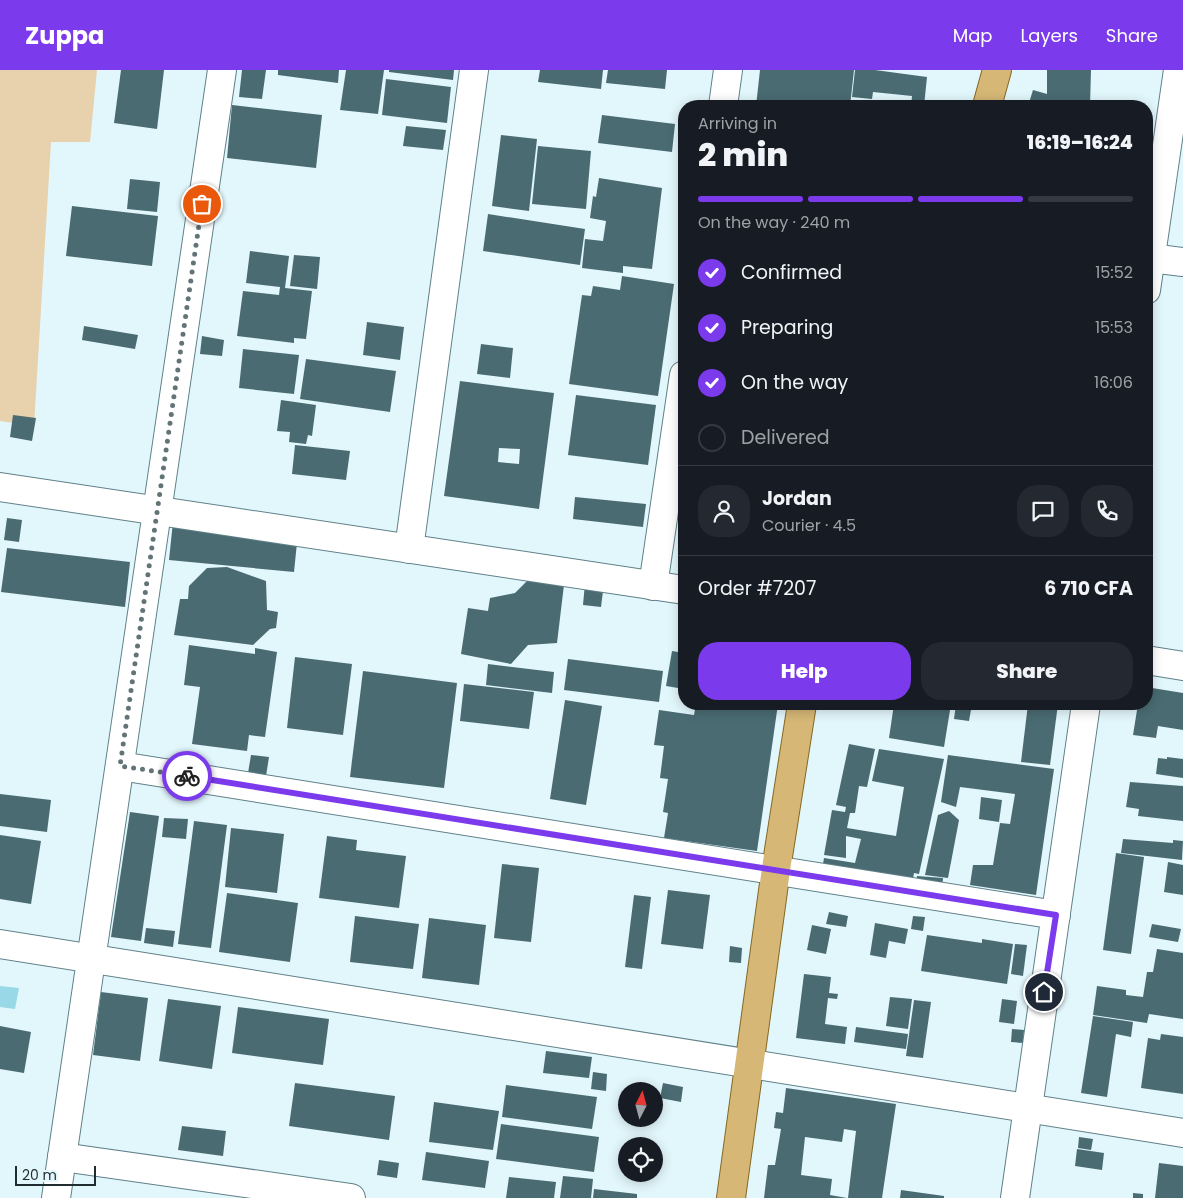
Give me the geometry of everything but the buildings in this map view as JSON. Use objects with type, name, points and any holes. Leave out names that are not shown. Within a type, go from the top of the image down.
[{"type":"main road","points":[[989,100],[997,70]]},
{"type":"main road","points":[[732,1198],[776,868],[801,710]]},
{"type":"street","points":[[56,1198],[222,70]]},
{"type":"street","points":[[409,549],[474,70]]},
{"type":"street","points":[[724,100],[728,70]]},
{"type":"street","points":[[1153,244],[1178,70]]},
{"type":"street","points":[[1153,258],[1183,262]]},
{"type":"street","points":[[653,586],[678,416]]},
{"type":"street","points":[[0,487],[678,589]]},
{"type":"street","points":[[1153,661],[1183,666]]},
{"type":"street","points":[[1015,1198],[1085,710]]},
{"type":"street","points":[[120,766],[776,868],[1056,915]]},
{"type":"street","points":[[0,944],[1183,1133]]},
{"type":"street","points":[[62,1157],[351,1198]]},
{"type":"shaded area","points":[[0,70],[97,70],[90,142],[51,142],[34,426],[0,421]]},
{"type":"water","points":[[0,986],[19,988],[15,1009],[0,1007]]},
{"type":"way so far","points":[[187,776],[120,766],[202,204]]},
{"type":"route","points":[[187,776],[776,868],[1056,915],[1044,992]]}]
